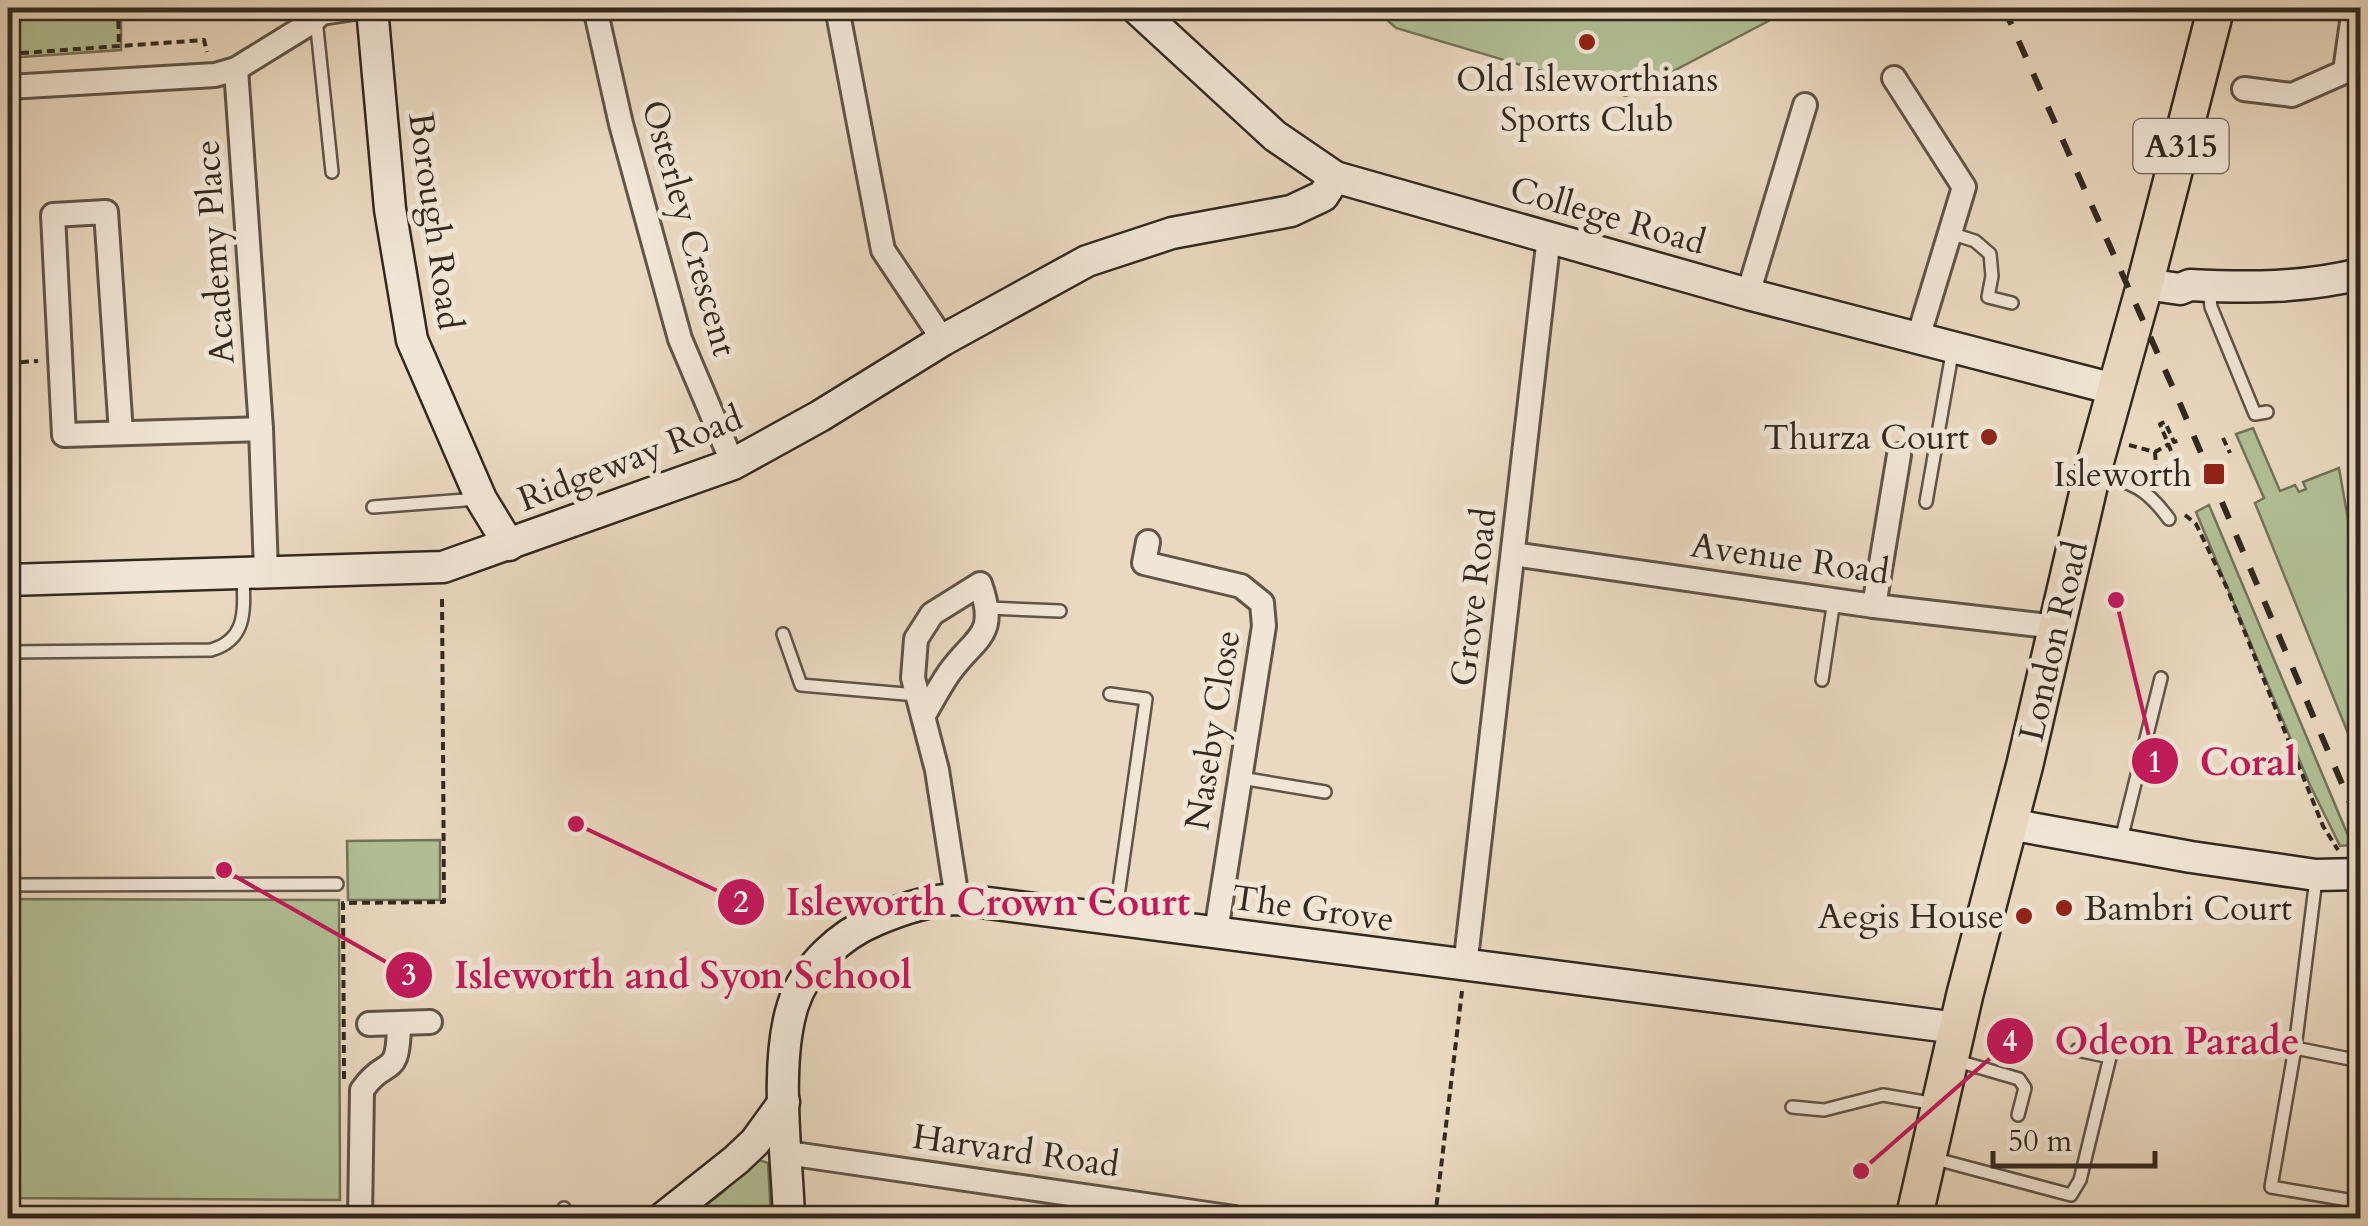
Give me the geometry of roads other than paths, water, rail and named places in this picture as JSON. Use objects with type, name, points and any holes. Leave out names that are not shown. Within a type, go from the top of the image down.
[{"type":"main road","name":"London Road","points":[[1914,1218],[2101,437],[2216,8]]},
{"type":"street","points":[[8,88],[226,72],[318,13],[354,8]]},
{"type":"street","name":"Borough Road","points":[[372,8],[390,209],[412,340],[481,499],[509,545]]},
{"type":"street","name":"Osterley Crescent","points":[[595,8],[680,340],[734,464]]},
{"type":"street","points":[[838,8],[883,250],[944,340]]},
{"type":"street","name":"College Road","points":[[1136,8],[1275,136],[1334,177],[1748,294],[2114,389]]},
{"type":"street","points":[[2244,89],[2292,95],[2353,68],[2354,8]]},
{"type":"street","name":"Academy Place","points":[[226,72],[261,429],[254,571]]},
{"type":"street","points":[[1894,78],[1964,187],[1918,338]]},
{"type":"street","points":[[1748,294],[1805,104]]},
{"type":"street","name":"Ridgeway Road","points":[[8,580],[443,567],[734,464],[1087,261],[1172,233],[1291,210],[1322,196],[1334,177]]},
{"type":"street","points":[[121,433],[106,212],[54,215],[64,435],[261,429]]},
{"type":"street","name":"Grove Road","points":[[1465,966],[1548,236]]},
{"type":"street","points":[[2145,284],[2180,289],[2246,288],[2316,284],[2360,274]]},
{"type":"street","points":[[1874,606],[1898,455]]},
{"type":"street","name":"Avenue Road","points":[[1513,554],[1874,606],[2057,627]]},
{"type":"street","name":"Naseby Close","points":[[1141,555],[1242,586],[1262,603],[1264,626],[1216,932]]},
{"type":"street","points":[[922,705],[986,626],[990,577],[932,614],[916,640],[914,678],[938,770],[956,899]]},
{"type":"street","points":[[2009,824],[2316,875],[2356,874]]},
{"type":"street","name":"The Grove","points":[[789,1218],[784,1102],[792,1005],[805,979],[833,945],[899,910],[939,900],[956,899],[1465,966],[1954,1043]]},
{"type":"street","points":[[369,1024],[430,1022]]},
{"type":"street","points":[[360,1218],[362,1090],[371,1076],[388,1070],[398,1056],[399,1024]]},
{"type":"street","points":[[662,1218],[755,1142],[784,1102]]},
{"type":"street","name":"Harvard Road","points":[[787,1153],[1160,1212],[1235,1218]]},
{"type":"lane","points":[[318,13],[332,172]]},
{"type":"lane","points":[[1950,233],[1976,241],[1990,254],[1992,276],[1988,296],[2012,303]]},
{"type":"lane","points":[[2203,286],[2254,414],[2267,412]]},
{"type":"lane","points":[[1926,502],[1953,348]]},
{"type":"lane","points":[[2092,474],[2118,479],[2149,493],[2168,518]]},
{"type":"lane","points":[[373,507],[481,499]]},
{"type":"lane","points":[[8,652],[211,650],[224,646],[237,636],[254,571]]},
{"type":"lane","points":[[1822,680],[1834,600]]},
{"type":"lane","points":[[988,608],[1060,611]]},
{"type":"lane","points":[[783,634],[801,685],[922,705]]},
{"type":"lane","points":[[2120,844],[2161,678]]},
{"type":"lane","points":[[1110,694],[1146,699],[1115,919]]},
{"type":"lane","points":[[1240,778],[1325,792]]},
{"type":"lane","points":[[2316,875],[2295,1048],[2271,1188],[2360,1202]]},
{"type":"lane","points":[[8,885],[337,884]]},
{"type":"lane","points":[[1954,1043],[2019,1078],[2024,1088],[2018,1115]]},
{"type":"lane","points":[[2295,1048],[2360,1061]]},
{"type":"lane","points":[[1928,1156],[2071,1195],[2080,1180],[2110,1058],[2077,1050]]},
{"type":"lane","points":[[1792,1107],[1824,1110],[1883,1095],[1940,1105]]},
{"type":"railway","points":[[2004,8],[2181,406],[2360,826]]},
{"type":"place","name":"Old Isleworthians Sports Club","points":[[1587,42]]},
{"type":"place","name":"Thurza Court","points":[[1989,437]]},
{"type":"place","name":"Isleworth","points":[[2214,474]]},
{"type":"place","name":"Coral","points":[[2116,600]]},
{"type":"place","name":"Isleworth Crown Court","points":[[576,824]]},
{"type":"place","name":"Isleworth and Syon School","points":[[224,870]]},
{"type":"place","name":"Bambri Court","points":[[2064,908]]},
{"type":"place","name":"Aegis House","points":[[2024,916]]},
{"type":"place","name":"Odeon Parade","points":[[1861,1171]]}]
